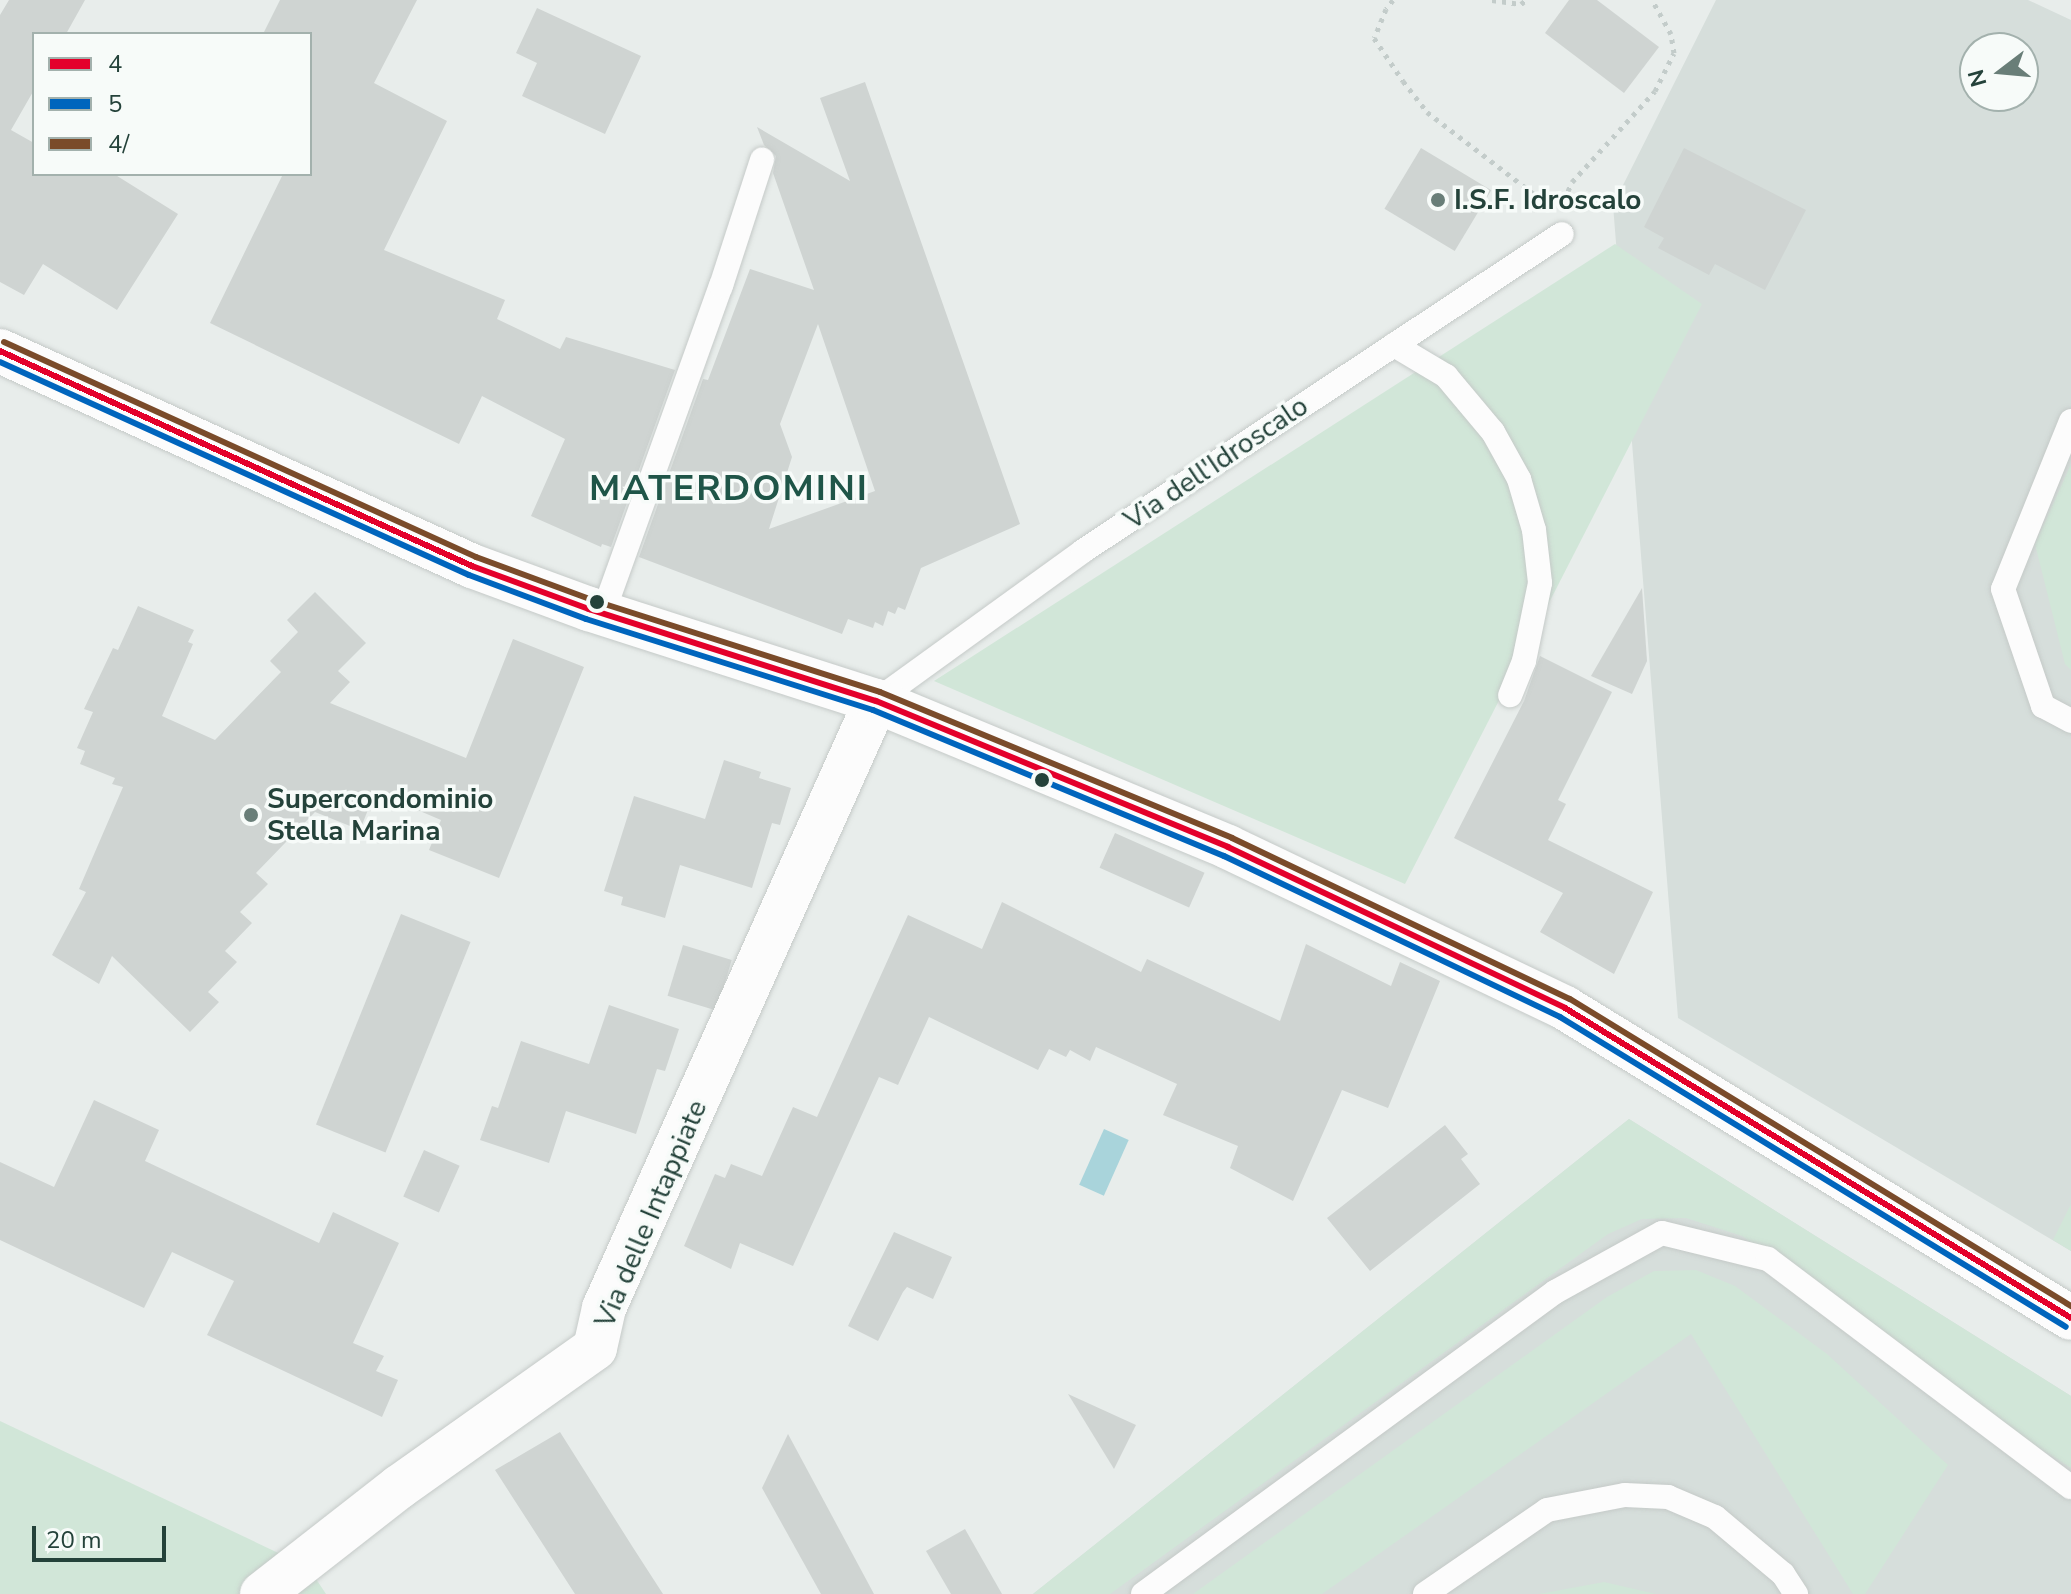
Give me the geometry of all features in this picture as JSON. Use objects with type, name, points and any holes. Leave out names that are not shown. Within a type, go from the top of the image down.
[{"type":"street","points":[[0,351],[472,566],[603,613],[876,701],[1228,847],[1565,1008],[2071,1318]]},
{"type":"street","name":"Via delle Intappiate","points":[[262,1594],[399,1487],[595,1348],[604,1308],[876,701]]},
{"type":"lane","points":[[603,613],[721,286],[762,160]]},
{"type":"lane","name":"Via dell'Idroscalo","points":[[876,701],[1083,551],[1394,345],[1559,227]]},
{"type":"lane","points":[[1394,345],[1446,376],[1493,432],[1519,479],[1534,530],[1540,583],[1524,661],[1510,695]]},
{"type":"lane","points":[[2071,421],[2003,589],[2043,706],[2071,721]]},
{"type":"lane","points":[[1143,1594],[1555,1292],[1662,1233],[1768,1259],[2071,1487]]},
{"type":"lane","points":[[1425,1594],[1547,1510],[1625,1495],[1668,1497],[1715,1517],[1783,1574],[1796,1594]]},
{"type":"path","points":[[1393,0],[1374,38],[1379,50],[1427,112],[1547,203],[1559,227]]},
{"type":"path","points":[[1492,0],[1521,4],[1526,0]]},
{"type":"path","points":[[1559,227],[1572,182],[1655,91],[1674,53],[1671,34],[1652,0]]},
{"type":"shaded area","points":[[1716,0],[2028,0],[2071,20],[2071,1251],[1678,1018],[1613,205]]},
{"type":"shaded area","points":[[1629,1119],[2071,1396],[2071,1594],[1033,1594]]},
{"type":"green space","points":[[1615,244],[1702,304],[1405,884],[934,681]]},
{"type":"green space","points":[[2071,464],[2071,670],[2065,664],[2035,544]]},
{"type":"green space","points":[[1629,1119],[2071,1396],[2071,1468],[1984,1413],[1742,1236],[1686,1218],[1642,1219],[1608,1234],[1110,1594],[1033,1594]]},
{"type":"green space","points":[[2071,1204],[2071,1251],[2053,1240]]},
{"type":"green space","points":[[1696,1270],[1735,1286],[1827,1354],[1948,1465],[1865,1594],[1853,1594],[1691,1334],[1322,1594],[1193,1594],[1607,1297],[1654,1271]]},
{"type":"green space","points":[[0,1421],[308,1567],[326,1594],[0,1594]]},
{"type":"green space","points":[[1604,1582],[1656,1594],[1539,1594]]},
{"type":"water","points":[[1104,1129],[1129,1140],[1104,1196],[1079,1185]]},
{"type":"building","points":[[9,0],[85,0],[67,32],[32,32],[32,93],[11,130],[32,142],[32,176],[117,176],[178,214],[117,310],[43,264],[24,295],[0,282],[0,15]]},
{"type":"building","points":[[280,0],[417,0],[374,83],[447,121],[384,250],[505,300],[497,319],[560,349],[566,337],[675,370],[611,547],[602,544],[601,547],[531,516],[565,439],[482,396],[459,444],[210,323],[282,176],[312,176],[312,32],[264,32]]},
{"type":"building","points":[[1569,0],[1597,0],[1659,47],[1624,93],[1545,33]]},
{"type":"building","points":[[537,8],[641,56],[605,134],[522,96],[537,63],[516,53]]},
{"type":"building","points":[[865,82],[1020,524],[921,568],[905,610],[898,607],[895,614],[888,611],[883,626],[875,622],[873,628],[848,619],[842,634],[639,557],[703,379],[708,380],[750,269],[814,290],[773,173],[776,156],[764,145],[757,127],[850,181],[820,98]],"holes":[[[818,324],[875,491],[769,529],[792,457],[780,424]]]},
{"type":"building","name":"I.S.F. Idroscalo","points":[[1421,148],[1491,190],[1455,251],[1384,209]]},
{"type":"building","points":[[1684,148],[1806,210],[1765,290],[1715,264],[1709,275],[1658,248],[1664,238],[1644,227]]},
{"type":"building","points":[[1642,588],[1647,661],[1632,694],[1591,676]]},
{"type":"building","points":[[315,592],[366,643],[338,671],[350,682],[330,703],[466,758],[513,639],[584,667],[499,878],[429,850],[441,820],[375,792],[360,830],[315,812],[256,873],[268,884],[240,912],[252,923],[225,951],[237,962],[208,992],[219,1002],[190,1032],[112,956],[99,984],[52,955],[86,892],[79,889],[123,787],[112,784],[115,778],[80,764],[85,751],[77,748],[93,712],[84,709],[113,648],[118,650],[138,606],[194,630],[188,642],[193,644],[162,716],[215,740],[281,672],[270,661],[298,632],[287,620]]},
{"type":"building","points":[[1540,656],[1612,692],[1558,800],[1566,804],[1548,840],[1653,892],[1614,974],[1540,932],[1563,893],[1454,838],[1524,701]]},
{"type":"building","points":[[724,760],[761,772],[759,778],[791,788],[780,825],[772,823],[752,888],[680,865],[665,918],[621,905],[623,897],[604,891],[634,796],[705,819]]},
{"type":"building","points":[[1115,833],[1205,873],[1189,908],[1100,868]]},
{"type":"building","points":[[1002,902],[1141,972],[1147,959],[1280,1021],[1306,944],[1391,986],[1400,962],[1440,981],[1388,1108],[1342,1090],[1293,1201],[1230,1168],[1238,1146],[1163,1115],[1177,1084],[1096,1047],[1090,1061],[1070,1050],[1066,1057],[1049,1049],[1038,1070],[929,1017],[898,1085],[879,1077],[793,1266],[740,1243],[731,1269],[684,1246],[715,1174],[725,1178],[731,1164],[762,1176],[793,1107],[817,1117],[908,915],[982,949]]},
{"type":"building","points":[[401,914],[471,942],[386,1153],[316,1124]]},
{"type":"building","points":[[683,945],[732,960],[716,1011],[668,996]]},
{"type":"building","points":[[609,1005],[679,1029],[665,1071],[657,1069],[636,1134],[566,1111],[549,1163],[480,1140],[492,1106],[498,1108],[521,1041],[589,1064]]},
{"type":"building","points":[[94,1100],[159,1130],[145,1161],[319,1243],[333,1212],[399,1243],[353,1343],[384,1356],[376,1371],[398,1380],[382,1417],[207,1335],[234,1281],[172,1252],[144,1308],[0,1240],[0,1162],[54,1187]]},
{"type":"building","points":[[1445,1125],[1468,1154],[1461,1159],[1480,1184],[1370,1271],[1327,1218]]},
{"type":"building","points":[[424,1150],[460,1166],[439,1212],[403,1197]]},
{"type":"building","points":[[894,1232],[952,1257],[933,1299],[907,1287],[878,1341],[848,1326]]},
{"type":"building","points":[[1068,1394],[1136,1425],[1114,1469]]},
{"type":"building","points":[[560,1432],[663,1594],[575,1594],[495,1470]]},
{"type":"building","points":[[788,1434],[874,1594],[821,1594],[762,1488]]},
{"type":"building","points":[[965,1529],[1002,1594],[951,1594],[926,1551]]},
{"type":"transit line","name":"4/","points":[[4,342],[476,557],[592,600],[880,692],[1232,838],[1570,999],[2071,1306]]},
{"type":"transit line","name":"4","points":[[0,351],[472,566],[589,609],[876,701],[1228,847],[1565,1008],[2071,1318]]},
{"type":"transit line","name":"5","points":[[0,362],[469,575],[586,619],[873,710],[1224,856],[1560,1017],[2066,1327]]},
{"type":"place","name":"I.S.F. Idroscalo","points":[[1438,200]]},
{"type":"place","name":"Supercondominio Stella Marina","points":[[251,815]]},
{"type":"district","name":"MATERDOMINI","points":[[729,489]]}]
